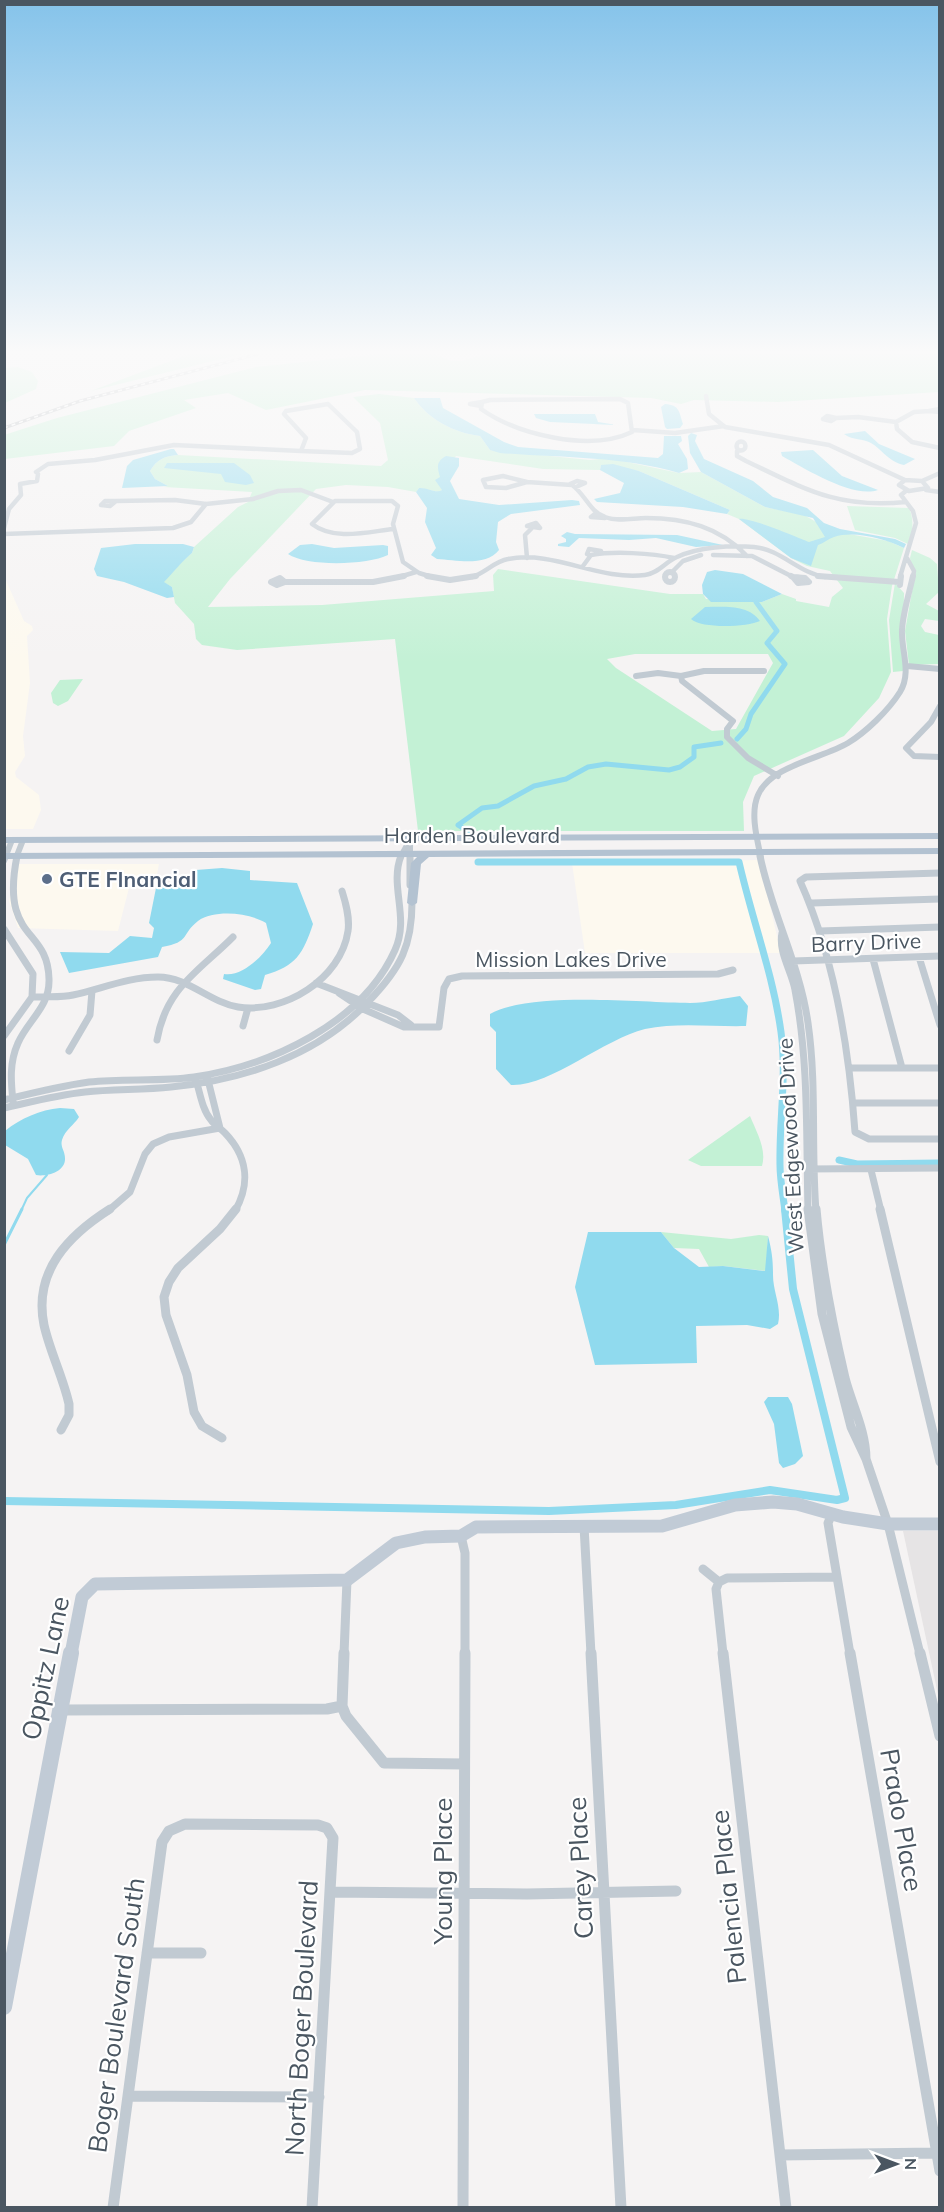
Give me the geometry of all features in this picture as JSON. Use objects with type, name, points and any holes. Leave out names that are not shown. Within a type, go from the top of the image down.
[{"type":"main road","name":"Harden Boulevard","points":[[13,840],[939,836]]},
{"type":"main road","name":"Harden Boulevard","points":[[5,857],[18,855],[939,851]]},
{"type":"main road","points":[[412,903],[416,863],[427,853]]},
{"type":"street","points":[[4,528],[9,509],[21,495],[20,484],[37,481],[37,470],[110,457]]},
{"type":"street","points":[[739,457],[796,487],[844,506],[906,502]]},
{"type":"street","points":[[856,457],[905,480],[922,482],[928,486],[926,490]]},
{"type":"street","points":[[922,482],[939,473]]},
{"type":"street","points":[[527,482],[495,489],[486,487],[483,480],[495,476],[527,482],[573,485],[596,513],[591,517],[634,519],[646,522],[673,520],[716,530],[740,547],[747,555],[793,577]]},
{"type":"street","points":[[905,480],[900,485],[907,490],[939,492]]},
{"type":"street","points":[[117,501],[175,500],[206,504],[253,500],[287,490],[307,490],[333,502],[384,500],[394,502],[398,506],[393,518],[393,530],[399,539],[403,562],[416,572],[433,577],[467,579],[483,574],[502,560],[528,558],[618,574],[649,574],[664,568],[674,558],[695,551],[740,547],[763,548],[787,564],[813,575],[899,582],[907,593]]},
{"type":"street","points":[[899,582],[916,523],[913,511],[901,495],[907,490]]},
{"type":"street","points":[[333,502],[312,523],[314,527],[343,534],[393,530]]},
{"type":"street","points":[[4,534],[173,528],[180,531],[186,528],[184,525],[194,520],[206,504]]},
{"type":"street","points":[[528,558],[525,535],[531,529]]},
{"type":"street","points":[[583,566],[591,555],[602,553],[623,555],[661,553],[674,558]]},
{"type":"street","points":[[672,572],[683,561],[693,557],[747,555]]},
{"type":"street","points":[[681,676],[682,681],[733,721],[727,729],[727,737],[732,745],[778,776],[826,754],[860,734],[900,692],[907,666],[902,630],[907,593],[914,572],[907,558]]},
{"type":"street","points":[[285,582],[324,584],[364,582],[394,579],[416,572]]},
{"type":"street","points":[[907,666],[939,669]]},
{"type":"street","points":[[696,673],[681,676],[658,673],[636,674],[666,669],[696,673],[764,672]]},
{"type":"street","points":[[939,706],[932,722],[906,748],[914,756],[939,757]]},
{"type":"street","name":"West Edgewood Drive","points":[[778,776],[762,788],[758,795],[755,806],[757,837],[782,933],[787,941],[803,993],[812,1054],[814,1088],[810,1169]]},
{"type":"street","points":[[207,1079],[302,1040],[358,1001],[383,971],[399,937],[402,921],[397,888],[404,853],[410,838]]},
{"type":"street","points":[[6,907],[6,892],[18,855],[13,840]]},
{"type":"street","points":[[5,857],[13,840]]},
{"type":"street","points":[[4,1108],[10,1101],[196,1081],[251,1072],[304,1050],[335,1032],[366,1006],[399,966],[410,943],[412,903],[404,853]]},
{"type":"street","points":[[939,873],[803,878],[800,881],[812,903],[820,931],[852,1068],[855,1131],[859,1136],[868,1139],[939,1139]]},
{"type":"street","points":[[32,997],[70,996],[148,977],[164,977],[185,982],[222,1003],[248,1008],[285,1001],[316,983],[340,956],[347,938],[348,915],[342,891]]},
{"type":"street","points":[[812,903],[939,899]]},
{"type":"street","points":[[10,921],[44,958],[50,980],[40,1008],[17,1032],[8,1049],[5,1072],[10,1101]]},
{"type":"street","points":[[820,931],[939,927]]},
{"type":"street","points":[[4,929],[32,967],[32,997],[4,1036]]},
{"type":"street","name":"West Edgewood Drive","points":[[782,933],[780,942],[794,984],[802,1028],[807,1092],[812,1250],[822,1314],[858,1446],[866,1459],[888,1524],[939,1736]]},
{"type":"street","points":[[157,1040],[162,1011],[171,996],[233,937]]},
{"type":"street","name":"Barry Drive","points":[[793,961],[939,956]]},
{"type":"street","points":[[919,957],[939,1025]]},
{"type":"street","points":[[873,959],[902,1068]]},
{"type":"street","name":"Mission Lakes Drive","points":[[316,983],[358,1001],[384,1018],[404,1027],[411,1025],[439,1027],[444,988],[449,979],[462,976],[718,974],[734,970]]},
{"type":"street","points":[[69,1051],[86,1024],[93,1007],[92,991]]},
{"type":"street","name":"Mission Lakes Drive","points":[[366,1006],[390,1012],[411,1025]]},
{"type":"street","points":[[243,1026],[248,1008]]},
{"type":"street","points":[[384,1018],[390,1012]]},
{"type":"street","points":[[852,1068],[939,1068]]},
{"type":"street","points":[[207,1079],[220,1128]]},
{"type":"street","points":[[196,1081],[211,1122],[220,1128],[243,1160],[246,1184],[238,1203],[223,1226],[170,1279],[164,1304],[183,1356],[196,1419],[208,1432],[222,1438]]},
{"type":"street","points":[[853,1103],[939,1103]]},
{"type":"street","points":[[205,1109],[215,1105]]},
{"type":"street","points":[[61,1430],[69,1415],[69,1404],[44,1323],[42,1304],[45,1286],[63,1248],[78,1230],[127,1196],[135,1184],[144,1153],[152,1145],[165,1138],[220,1128]]},
{"type":"street","points":[[810,1169],[939,1168]]},
{"type":"street","points":[[871,1170],[939,1462]]},
{"type":"street","points":[[464,1764],[384,1763],[346,1716],[342,1706],[346,1580],[389,1546],[406,1540],[461,1536],[476,1527],[662,1526],[735,1505],[761,1502],[791,1503],[832,1514],[888,1524],[939,1524]]},
{"type":"street","name":"Prado Place","points":[[832,1514],[828,1523],[939,2171]]},
{"type":"street","name":"Carey Place","points":[[584,1526],[621,2208]]},
{"type":"street","name":"Young Place","points":[[461,1536],[465,1553],[463,2208]]},
{"type":"street","points":[[703,1569],[719,1582],[736,1578],[837,1577]]},
{"type":"street","name":"Oppitz Lane","points":[[4,2007],[82,1597],[88,1588],[100,1583],[346,1580]]},
{"type":"street","name":"Palencia Place","points":[[719,1582],[716,1589],[717,1601],[786,2208]]},
{"type":"street","points":[[61,1710],[327,1709],[342,1706]]},
{"type":"street","name":"North Boger Boulevard","points":[[169,1831],[184,1824],[318,1825],[331,1832],[334,1843],[312,2208]]},
{"type":"street","name":"Boger Boulevard South","points":[[113,2208],[162,1842],[169,1831]]},
{"type":"street","points":[[331,1892],[604,1894],[676,1891]]},
{"type":"street","points":[[147,1953],[201,1953]]},
{"type":"street","points":[[128,2096],[319,2097]]},
{"type":"street","points":[[780,2155],[936,2153]]},
{"type":"shaded area","points":[[4,576],[24,621],[32,626],[33,630],[27,636],[30,683],[23,736],[25,756],[15,772],[16,777],[39,795],[41,810],[33,829],[5,829]]},
{"type":"shaded area","points":[[759,860],[781,953],[585,953],[572,863]]},
{"type":"shaded area","points":[[18,864],[159,864],[156,880],[131,880],[118,931],[18,928],[9,901]]},
{"type":"shaded area","points":[[903,1531],[939,1531],[939,1699]]},
{"type":"green space","points":[[165,457],[219,457],[381,466],[388,460],[387,457],[455,457],[440,477],[442,490],[439,492],[419,488],[416,492],[388,487],[346,485],[316,489],[230,579],[208,607],[322,605],[494,591],[493,575],[498,569],[670,594],[703,594],[706,599],[762,602],[782,594],[796,601],[829,607],[832,597],[843,588],[830,571],[807,566],[791,558],[739,519],[727,514],[730,510],[639,471],[601,465],[600,470],[543,469],[464,457],[562,457],[590,460],[608,458],[679,473],[701,472],[765,507],[804,515],[818,523],[849,534],[888,541],[904,548],[892,586],[887,619],[891,672],[879,698],[844,736],[754,776],[743,802],[744,831],[418,831],[395,639],[237,650],[202,645],[196,639],[194,624],[175,603],[172,587],[163,582],[192,553],[194,547],[238,507],[248,502],[252,492],[164,487],[168,486],[155,479],[150,471]],"holes":[[[635,654],[768,654],[773,663],[736,729],[712,731],[616,668],[607,659]]]},
{"type":"green space","points":[[847,506],[909,508],[912,516],[912,535],[897,581],[908,544],[895,538],[855,530]]},
{"type":"green space","points":[[912,550],[930,558],[937,564],[939,592],[926,604],[939,611],[939,621],[925,619],[921,626],[925,632],[939,635],[939,664],[909,665],[905,631],[914,580],[910,558]]},
{"type":"green space","points":[[895,583],[904,593],[903,671],[893,672],[889,620]]},
{"type":"green space","points":[[83,679],[68,701],[58,706],[53,703],[51,693],[60,680]]},
{"type":"green space","points":[[750,1116],[762,1147],[762,1166],[701,1166],[688,1160]]},
{"type":"green space","points":[[661,1232],[731,1239],[768,1236],[766,1271],[723,1266],[709,1267],[699,1249],[674,1248]]},
{"type":"water","points":[[143,457],[166,457],[150,471],[155,479],[168,486],[122,488],[127,466],[133,460]]},
{"type":"water","points":[[444,457],[459,458],[459,466],[450,481],[459,499],[499,505],[572,500],[579,501],[580,505],[511,514],[498,522],[496,542],[499,550],[486,559],[470,561],[437,559],[431,555],[436,548],[425,522],[427,508],[416,492],[419,488],[442,490],[435,480],[440,477],[438,467],[440,460]]},
{"type":"water","points":[[576,457],[686,457],[688,469],[679,473],[635,463]]},
{"type":"water","points":[[692,457],[703,457],[753,481],[773,497],[807,508],[824,523],[840,529],[895,539],[906,544],[904,548],[870,536],[842,535],[818,545],[811,566],[791,558],[739,519],[762,524],[809,542],[825,537],[813,518],[765,507],[701,472]]},
{"type":"water","points":[[784,457],[821,457],[842,476],[878,490],[868,492],[842,486]]},
{"type":"water","points":[[911,457],[915,459],[904,465],[889,458]]},
{"type":"water","points":[[167,463],[234,463],[250,475],[254,483],[246,485],[225,482],[221,474],[164,468]]},
{"type":"water","points":[[613,464],[639,471],[730,510],[727,514],[683,507],[597,502],[594,499],[620,493],[624,483],[600,470],[601,465]]},
{"type":"water","points":[[567,532],[677,535],[723,545],[696,547],[656,538],[629,540],[579,538],[569,547],[558,546],[566,542],[566,539],[561,536]]},
{"type":"water","points":[[135,544],[183,544],[194,547],[192,553],[164,582],[172,587],[174,597],[167,598],[124,582],[97,576],[94,569],[101,548]]},
{"type":"water","points":[[312,544],[334,548],[383,545],[388,546],[388,555],[353,563],[323,563],[288,554],[300,545]]},
{"type":"water","points":[[715,570],[743,574],[782,594],[762,602],[711,602],[703,594],[702,585],[707,572]]},
{"type":"water","points":[[705,607],[742,609],[760,621],[745,625],[714,626],[691,619]]},
{"type":"water","points":[[222,868],[250,871],[250,880],[297,883],[313,924],[302,951],[291,963],[265,975],[261,989],[255,990],[223,979],[224,974],[238,972],[251,965],[271,943],[266,923],[251,917],[232,914],[214,915],[198,921],[182,940],[162,947],[158,957],[69,973],[60,952],[109,953],[130,936],[152,938],[154,928],[149,923],[156,888],[195,883],[196,870]]},
{"type":"water","points":[[740,996],[748,1006],[746,1026],[683,1025],[645,1029],[629,1034],[559,1071],[526,1084],[511,1085],[496,1069],[496,1032],[490,1026],[490,1014],[509,1007],[559,1000],[696,1003]]},
{"type":"water","points":[[60,1108],[74,1109],[79,1117],[62,1140],[64,1163],[55,1172],[36,1175],[28,1159],[5,1145],[5,1131],[31,1115]]},
{"type":"water","points":[[588,1232],[661,1232],[674,1248],[699,1267],[723,1266],[765,1271],[768,1236],[779,1312],[778,1324],[770,1329],[747,1325],[696,1326],[697,1363],[595,1365],[575,1287]]},
{"type":"water","points":[[768,1397],[788,1397],[792,1404],[803,1456],[795,1464],[783,1468],[779,1463],[774,1424],[764,1402]]},
{"type":"waterway","points":[[737,739],[746,729],[751,714],[785,664],[767,643],[777,631],[756,602]]},
{"type":"waterway","points":[[468,831],[458,825],[482,808],[498,806],[534,786],[566,779],[588,767],[606,764],[669,770],[680,767],[694,757],[694,747],[721,743]]},
{"type":"waterway","points":[[478,862],[739,862],[768,968],[781,1032],[783,1082],[780,1165],[785,1211]]},
{"type":"waterway","points":[[839,1160],[857,1164],[940,1163]]},
{"type":"waterway","points":[[21,1211],[27,1198],[47,1175]]},
{"type":"waterway","points":[[4,1501],[549,1511],[676,1505],[770,1490],[837,1500],[845,1498],[793,1289],[785,1209]]},
{"type":"waterway","points":[[4,1245],[21,1211]]},
{"type":"place","name":"GTE FInancial","points":[[47,879]]}]
